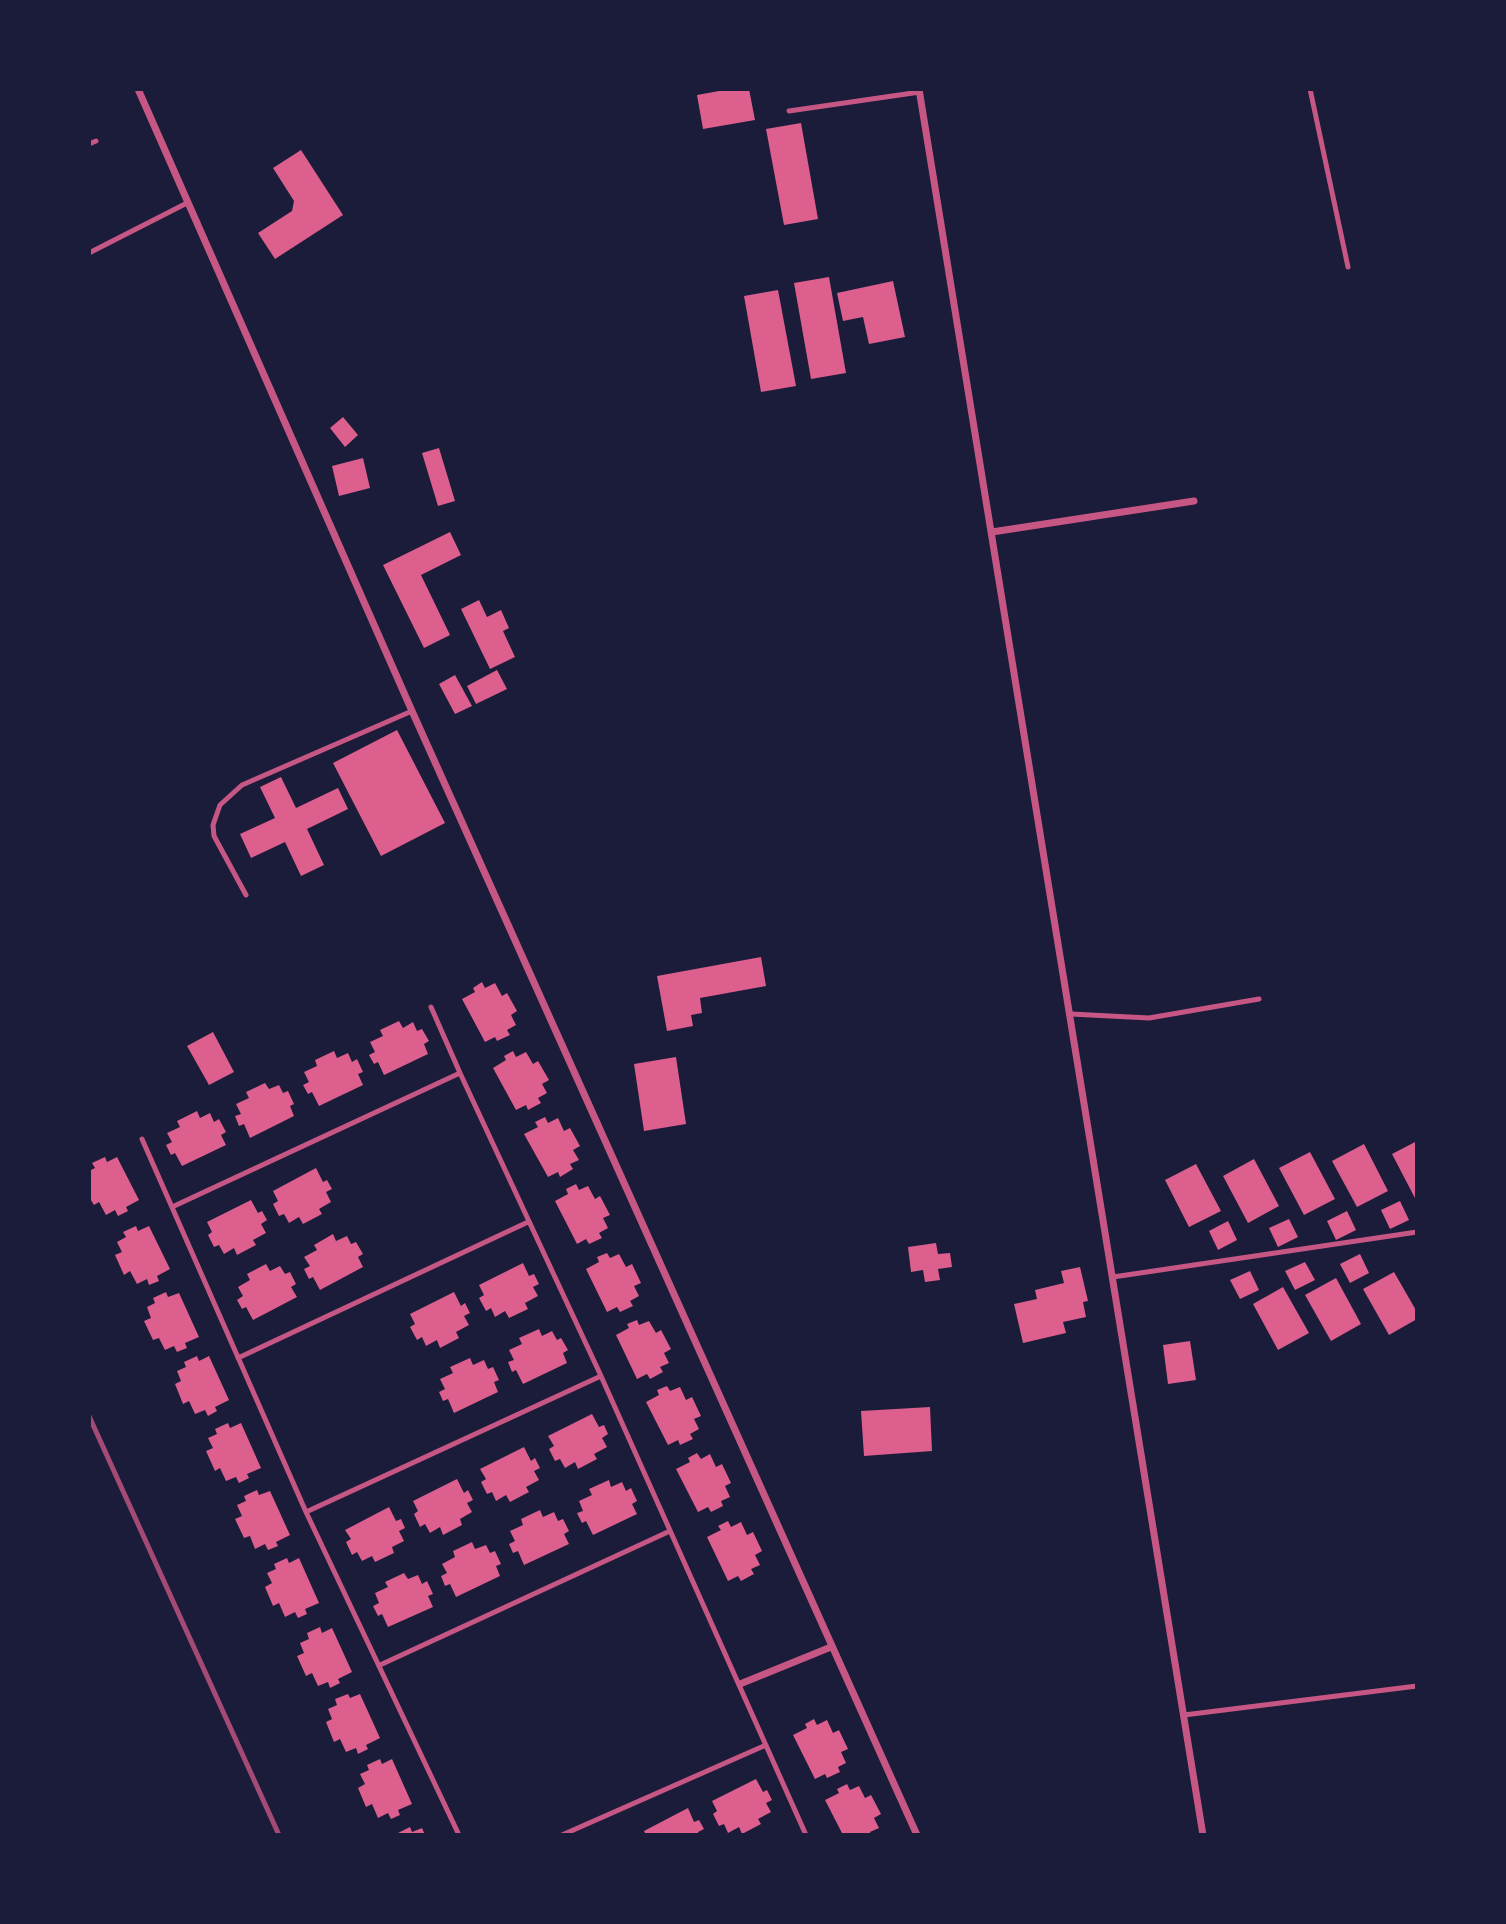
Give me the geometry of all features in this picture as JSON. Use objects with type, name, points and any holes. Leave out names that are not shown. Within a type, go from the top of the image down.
[{"type":"street","points":[[138,89],[412,710],[917,1835]]},
{"type":"street","points":[[919,90],[1203,1835]]},
{"type":"street","points":[[992,533],[1194,500]]},
{"type":"street","points":[[740,1684],[831,1647]]},
{"type":"lane","points":[[1310,89],[1348,267]]},
{"type":"lane","points":[[789,111],[919,90]]},
{"type":"lane","points":[[89,144],[96,141]]},
{"type":"lane","points":[[89,253],[187,203]]},
{"type":"lane","points":[[246,895],[214,836],[213,825],[220,805],[242,785],[412,710]]},
{"type":"lane","points":[[1071,1014],[1149,1018],[1259,999]]},
{"type":"lane","points":[[431,1007],[601,1376],[806,1835]]},
{"type":"lane","points":[[172,1207],[460,1073]]},
{"type":"lane","points":[[142,1139],[306,1513],[459,1835]]},
{"type":"lane","points":[[238,1358],[528,1222]]},
{"type":"lane","points":[[1113,1277],[1417,1232]]},
{"type":"lane","points":[[306,1513],[601,1376]]},
{"type":"lane","points":[[380,1665],[670,1531]]},
{"type":"lane","points":[[1184,1715],[1417,1686]]},
{"type":"lane","points":[[562,1835],[766,1745]]},
{"type":"building","points":[[730,89],[749,89],[755,120],[703,129],[697,95]]},
{"type":"building","points":[[801,123],[818,219],[784,225],[766,129]]},
{"type":"building","points":[[301,150],[343,215],[275,259],[258,233],[292,211],[294,201],[273,168]]},
{"type":"building","points":[[829,277],[846,373],[811,379],[794,283]]},
{"type":"building","points":[[893,281],[905,337],[869,344],[863,317],[843,321],[837,293]]},
{"type":"building","points":[[778,290],[796,386],[761,392],[744,296]]},
{"type":"building","points":[[343,417],[358,435],[345,447],[330,428]]},
{"type":"building","points":[[439,448],[455,501],[438,506],[422,453]]},
{"type":"building","points":[[363,458],[370,488],[339,496],[332,466]]},
{"type":"building","points":[[450,532],[461,555],[421,575],[450,635],[424,648],[383,565]]},
{"type":"building","points":[[479,600],[487,617],[501,610],[509,628],[503,631],[515,657],[490,669],[461,609]]},
{"type":"building","points":[[497,670],[507,689],[476,704],[467,686]]},
{"type":"building","points":[[455,675],[472,706],[455,714],[439,684]]},
{"type":"building","points":[[397,730],[445,823],[381,856],[333,763]]},
{"type":"building","points":[[281,777],[296,808],[338,788],[348,809],[307,829],[324,865],[301,876],[285,842],[251,858],[240,834],[275,818],[260,787]]},
{"type":"building","points":[[761,957],[766,986],[700,998],[702,1013],[691,1015],[693,1026],[667,1031],[657,976]]},
{"type":"building","points":[[482,982],[485,988],[495,983],[502,996],[507,993],[517,1011],[511,1015],[516,1025],[507,1030],[510,1035],[497,1041],[495,1037],[485,1042],[462,999],[475,992],[473,988]]},
{"type":"building","points":[[399,1021],[403,1028],[413,1022],[417,1031],[422,1029],[429,1041],[424,1044],[428,1054],[384,1075],[378,1062],[374,1064],[369,1055],[375,1052],[370,1042],[383,1036],[380,1030]]},
{"type":"building","points":[[213,1032],[234,1072],[209,1085],[187,1046]]},
{"type":"building","points":[[334,1051],[337,1058],[348,1053],[352,1062],[357,1059],[363,1072],[358,1074],[363,1085],[319,1106],[312,1092],[308,1094],[303,1085],[309,1082],[304,1072],[317,1066],[315,1060]]},
{"type":"building","points":[[513,1051],[516,1057],[526,1052],[533,1064],[538,1061],[549,1080],[542,1084],[547,1093],[538,1098],[541,1103],[528,1110],[526,1105],[516,1110],[493,1068],[506,1060],[504,1056]]},
{"type":"building","points":[[676,1057],[686,1124],[644,1131],[634,1064]]},
{"type":"building","points":[[265,1083],[269,1089],[279,1085],[283,1093],[288,1091],[294,1104],[290,1106],[294,1116],[250,1138],[244,1124],[239,1126],[235,1116],[241,1114],[236,1104],[249,1098],[246,1092]]},
{"type":"building","points":[[197,1111],[200,1118],[210,1113],[214,1122],[219,1119],[226,1132],[221,1135],[226,1145],[182,1166],[175,1153],[171,1155],[166,1145],[172,1142],[167,1133],[180,1127],[177,1121]]},
{"type":"building","points":[[545,1117],[548,1123],[558,1118],[564,1131],[570,1128],[580,1146],[573,1150],[579,1160],[570,1164],[573,1169],[560,1177],[558,1172],[548,1177],[524,1134],[538,1127],[535,1122]]},
{"type":"building","points":[[1417,1141],[1417,1202],[1392,1154]]},
{"type":"building","points":[[1364,1144],[1388,1191],[1357,1207],[1332,1161]]},
{"type":"building","points":[[1310,1152],[1335,1199],[1304,1215],[1279,1168]]},
{"type":"building","points":[[105,1157],[107,1162],[117,1157],[139,1200],[126,1207],[128,1211],[118,1216],[115,1210],[106,1215],[99,1202],[94,1205],[89,1197],[89,1171],[95,1168],[92,1163]]},
{"type":"building","points":[[1254,1159],[1279,1206],[1248,1223],[1223,1176]]},
{"type":"building","points":[[1196,1164],[1221,1211],[1189,1227],[1165,1180]]},
{"type":"building","points":[[316,1168],[323,1182],[327,1180],[332,1189],[326,1192],[331,1202],[319,1209],[322,1214],[303,1224],[299,1217],[289,1223],[284,1214],[279,1216],[273,1204],[278,1201],[273,1191]]},
{"type":"building","points":[[576,1184],[579,1190],[588,1186],[595,1199],[600,1196],[610,1215],[603,1218],[608,1228],[599,1233],[602,1238],[589,1244],[586,1239],[577,1244],[555,1201],[568,1194],[566,1189]]},
{"type":"building","points":[[251,1200],[258,1213],[262,1211],[267,1220],[261,1224],[266,1233],[253,1240],[256,1245],[237,1255],[234,1248],[224,1254],[219,1245],[214,1247],[208,1235],[212,1232],[207,1222]]},
{"type":"building","points":[[1400,1201],[1409,1220],[1390,1229],[1381,1210]]},
{"type":"building","points":[[1347,1211],[1356,1230],[1336,1240],[1327,1221]]},
{"type":"building","points":[[1289,1219],[1298,1237],[1278,1247],[1269,1228]]},
{"type":"building","points":[[1228,1221],[1237,1240],[1218,1250],[1209,1231]]},
{"type":"building","points":[[136,1226],[138,1231],[149,1226],[170,1269],[157,1276],[159,1281],[149,1285],[147,1279],[137,1284],[130,1271],[124,1275],[115,1255],[122,1252],[117,1242],[126,1237],[123,1232]]},
{"type":"building","points":[[333,1234],[336,1241],[347,1236],[351,1244],[356,1242],[363,1254],[358,1257],[363,1267],[320,1290],[313,1277],[309,1279],[304,1269],[310,1266],[304,1257],[317,1250],[314,1245]]},
{"type":"building","points":[[936,1243],[938,1254],[950,1253],[952,1267],[938,1269],[940,1280],[925,1282],[923,1270],[911,1272],[908,1247]]},
{"type":"building","points":[[607,1253],[610,1258],[619,1254],[626,1267],[632,1264],[641,1283],[634,1286],[639,1296],[630,1301],[633,1306],[620,1312],[617,1307],[607,1312],[586,1269],[599,1262],[597,1257]]},
{"type":"building","points":[[1360,1254],[1369,1273],[1350,1283],[1340,1264]]},
{"type":"building","points":[[1305,1262],[1315,1280],[1295,1290],[1285,1271]]},
{"type":"building","points":[[523,1263],[529,1276],[534,1274],[539,1284],[533,1287],[538,1296],[525,1303],[528,1309],[509,1318],[505,1311],[495,1317],[491,1308],[486,1311],[479,1298],[484,1295],[479,1285]]},
{"type":"building","points":[[266,1264],[270,1271],[280,1266],[285,1274],[290,1272],[296,1284],[291,1287],[297,1297],[253,1320],[246,1307],[242,1309],[237,1300],[243,1296],[238,1287],[250,1280],[247,1274]]},
{"type":"building","points":[[1080,1267],[1088,1301],[1083,1302],[1086,1317],[1063,1322],[1066,1333],[1023,1343],[1014,1304],[1037,1299],[1035,1290],[1064,1283],[1061,1271]]},
{"type":"building","points":[[1250,1271],[1259,1290],[1240,1299],[1230,1280]]},
{"type":"building","points":[[1394,1272],[1417,1312],[1417,1319],[1389,1335],[1363,1289]]},
{"type":"building","points":[[1336,1278],[1361,1324],[1331,1341],[1305,1295]]},
{"type":"building","points":[[1283,1287],[1309,1333],[1278,1350],[1253,1304]]},
{"type":"building","points":[[166,1292],[168,1297],[179,1293],[199,1337],[185,1343],[187,1348],[177,1352],[174,1346],[165,1350],[159,1338],[153,1340],[144,1321],[151,1318],[147,1307],[155,1303],[153,1298]]},
{"type":"building","points":[[454,1292],[461,1306],[465,1303],[470,1313],[464,1316],[469,1325],[456,1332],[459,1338],[440,1348],[437,1340],[426,1346],[422,1337],[417,1340],[410,1327],[415,1324],[410,1314]]},
{"type":"building","points":[[637,1320],[639,1325],[649,1321],[656,1333],[661,1330],[671,1349],[664,1353],[669,1363],[660,1367],[663,1372],[650,1379],[647,1374],[637,1379],[616,1335],[629,1328],[627,1324]]},
{"type":"building","points":[[539,1329],[542,1336],[552,1331],[557,1340],[561,1338],[568,1350],[563,1353],[567,1363],[523,1384],[516,1370],[512,1372],[508,1362],[514,1360],[509,1350],[522,1344],[519,1338]]},
{"type":"building","points":[[1190,1341],[1196,1380],[1168,1384],[1163,1345]]},
{"type":"building","points":[[197,1356],[199,1361],[209,1356],[229,1400],[215,1407],[217,1411],[208,1416],[205,1410],[195,1414],[189,1401],[183,1404],[175,1384],[181,1381],[177,1371],[186,1367],[184,1362]]},
{"type":"building","points":[[470,1358],[473,1365],[484,1360],[488,1369],[493,1367],[499,1380],[494,1382],[498,1392],[454,1413],[448,1399],[443,1401],[439,1392],[445,1389],[440,1379],[453,1373],[450,1367]]},
{"type":"building","points":[[667,1386],[670,1391],[680,1387],[686,1400],[692,1397],[701,1416],[694,1419],[699,1429],[690,1434],[693,1439],[680,1445],[678,1440],[668,1445],[646,1402],[659,1395],[657,1390]]},
{"type":"building","points":[[930,1407],[932,1451],[864,1456],[861,1411]]},
{"type":"building","points":[[592,1414],[599,1427],[604,1425],[608,1434],[602,1438],[607,1447],[594,1454],[597,1459],[578,1469],[575,1462],[565,1468],[560,1459],[555,1461],[549,1449],[554,1446],[548,1436]]},
{"type":"building","points":[[228,1423],[230,1428],[241,1423],[261,1468],[247,1474],[249,1478],[239,1483],[236,1477],[226,1481],[220,1468],[215,1471],[206,1451],[213,1448],[208,1438],[217,1434],[215,1429]]},
{"type":"building","points":[[524,1447],[531,1461],[535,1458],[540,1468],[534,1471],[539,1480],[526,1487],[529,1492],[510,1502],[506,1495],[496,1501],[492,1492],[487,1494],[481,1482],[486,1479],[480,1469]]},
{"type":"building","points":[[697,1453],[701,1459],[710,1454],[716,1467],[722,1464],[731,1483],[725,1486],[730,1497],[721,1501],[723,1506],[711,1512],[708,1507],[698,1512],[676,1469],[690,1462],[688,1458]]},
{"type":"building","points":[[457,1479],[464,1493],[468,1490],[473,1500],[467,1503],[472,1512],[460,1519],[462,1525],[443,1535],[440,1527],[430,1533],[425,1524],[420,1527],[414,1514],[418,1511],[413,1501]]},
{"type":"building","points":[[609,1480],[611,1487],[622,1482],[626,1491],[631,1488],[637,1501],[632,1504],[637,1514],[593,1535],[586,1521],[582,1523],[577,1513],[583,1511],[579,1501],[592,1495],[589,1489]]},
{"type":"building","points":[[257,1490],[259,1495],[270,1491],[290,1535],[276,1542],[278,1546],[268,1550],[265,1544],[255,1549],[250,1536],[244,1538],[235,1519],[242,1516],[237,1505],[246,1501],[244,1496]]},
{"type":"building","points":[[389,1507],[396,1521],[401,1519],[405,1528],[399,1531],[404,1541],[392,1547],[394,1553],[375,1562],[372,1556],[362,1561],[357,1552],[352,1555],[346,1542],[351,1539],[345,1530]]},
{"type":"building","points":[[540,1510],[543,1517],[554,1512],[558,1521],[563,1519],[569,1531],[564,1534],[569,1544],[524,1565],[518,1551],[513,1553],[509,1544],[515,1541],[510,1531],[523,1525],[521,1519]]},
{"type":"building","points":[[728,1521],[731,1527],[741,1522],[747,1535],[753,1532],[762,1551],[755,1555],[760,1565],[751,1569],[754,1574],[741,1581],[738,1576],[728,1581],[707,1537],[721,1530],[718,1526]]},
{"type":"building","points":[[472,1542],[475,1549],[486,1545],[490,1553],[495,1551],[501,1564],[496,1566],[500,1576],[456,1597],[450,1584],[445,1586],[441,1576],[447,1573],[442,1564],[455,1557],[453,1551]]},
{"type":"building","points":[[287,1558],[289,1563],[299,1558],[319,1603],[305,1609],[307,1614],[298,1618],[295,1612],[285,1617],[279,1603],[273,1606],[265,1587],[272,1583],[267,1573],[276,1569],[274,1564]]},
{"type":"building","points":[[404,1573],[408,1579],[418,1575],[422,1584],[427,1581],[433,1594],[428,1596],[433,1607],[388,1627],[382,1614],[378,1616],[373,1606],[379,1603],[375,1593],[388,1587],[385,1582]]},
{"type":"building","points":[[320,1627],[322,1633],[332,1628],[352,1672],[338,1679],[340,1683],[330,1688],[328,1682],[318,1686],[312,1673],[306,1676],[297,1656],[304,1653],[300,1643],[309,1639],[307,1633]]},
{"type":"building","points":[[348,1694],[350,1698],[360,1694],[380,1738],[366,1745],[368,1749],[358,1754],[356,1748],[346,1752],[340,1739],[334,1742],[326,1722],[332,1719],[328,1709],[337,1705],[335,1699]]},
{"type":"building","points":[[814,1719],[817,1725],[827,1720],[833,1733],[839,1730],[848,1749],[841,1752],[846,1763],[838,1767],[840,1772],[827,1778],[825,1774],[815,1779],[793,1735],[807,1728],[805,1724]]},
{"type":"building","points":[[380,1759],[382,1764],[392,1759],[412,1804],[398,1810],[400,1815],[391,1819],[388,1813],[378,1818],[372,1804],[366,1807],[358,1788],[365,1784],[360,1774],[369,1770],[367,1765]]},
{"type":"building","points":[[756,1779],[763,1792],[767,1790],[772,1800],[766,1803],[771,1812],[758,1819],[761,1824],[742,1834],[739,1827],[728,1833],[724,1824],[719,1826],[713,1814],[717,1811],[712,1801]]},
{"type":"building","points":[[847,1784],[850,1790],[859,1786],[865,1798],[871,1795],[881,1814],[874,1818],[879,1828],[870,1832],[871,1835],[843,1835],[825,1800],[839,1793],[837,1789]]},
{"type":"building","points":[[688,1808],[694,1822],[699,1820],[704,1829],[698,1832],[699,1835],[646,1835],[644,1831]]},
{"type":"building","points":[[410,1827],[412,1832],[422,1828],[425,1835],[394,1835]]},
{"type":"railway","points":[[89,1416],[279,1835]]}]
